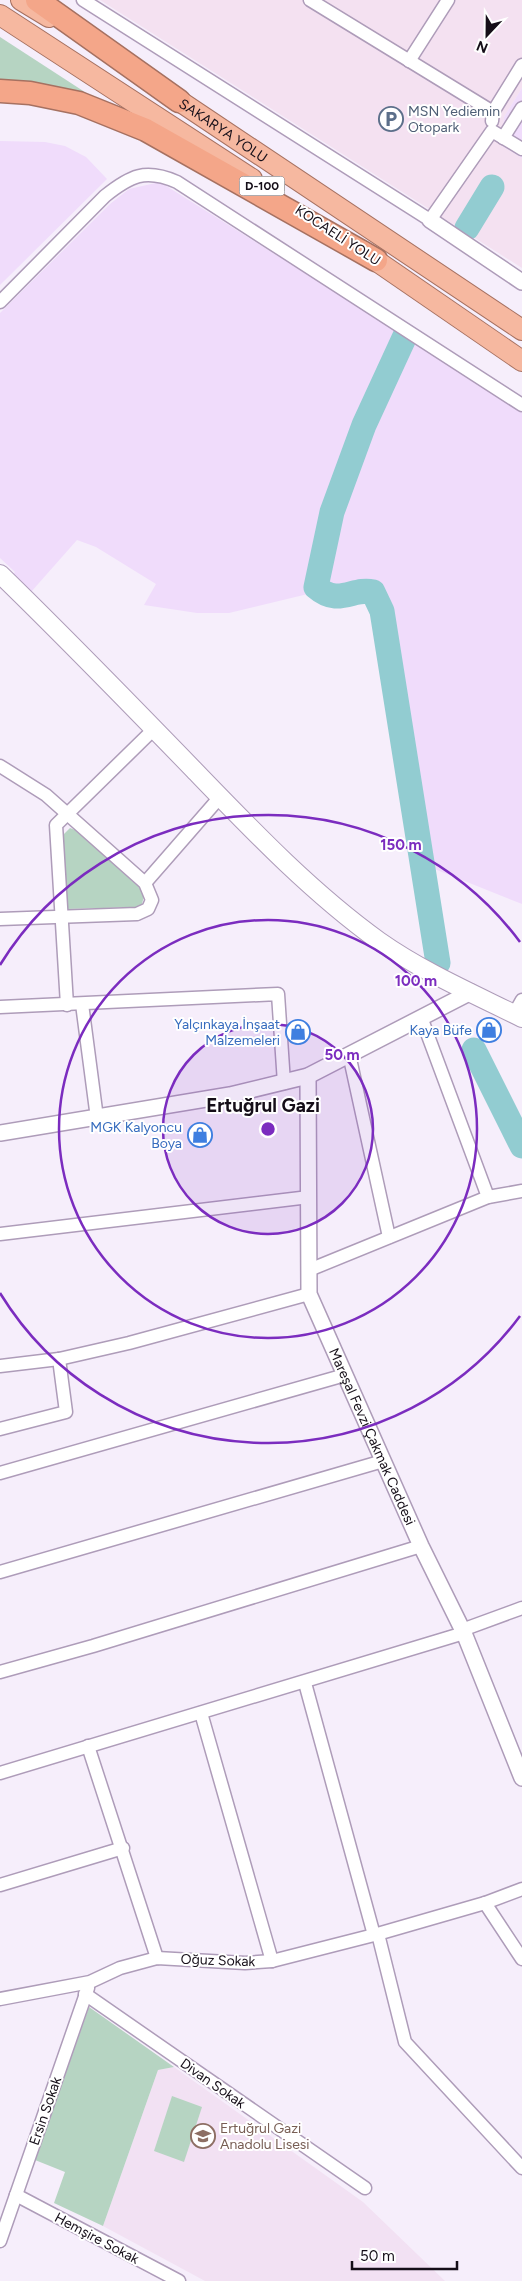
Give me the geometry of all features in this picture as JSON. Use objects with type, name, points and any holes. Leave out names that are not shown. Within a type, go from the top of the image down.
[{"type":"highway","name":"SAKARYA YOLU","points":[[21,0],[180,101],[522,330]]},
{"type":"highway","points":[[37,0],[180,101]]},
{"type":"highway","name":"KOCAELİ YOLU","points":[[0,15],[376,260],[522,360]]},
{"type":"highway","points":[[0,91],[30,93],[79,103],[146,130],[376,260]]},
{"type":"main road","points":[[2,577],[220,798],[303,879],[358,925],[411,962],[471,992],[520,1010]]},
{"type":"street","points":[[83,0],[430,220],[522,282]]},
{"type":"street","points":[[409,61],[448,0]]},
{"type":"street","points":[[313,1],[493,112]]},
{"type":"street","points":[[430,220],[492,131],[493,112],[522,65]]},
{"type":"street","points":[[503,138],[522,108]]},
{"type":"street","points":[[492,131],[522,149]]},
{"type":"street","points":[[0,302],[105,196],[122,183],[141,175],[163,176],[177,182],[522,405]]},
{"type":"street","points":[[67,1005],[55,829],[59,821],[154,729]]},
{"type":"street","points":[[0,766],[46,795],[145,883],[152,900],[144,912],[0,919]]},
{"type":"street","points":[[145,883],[220,798]]},
{"type":"street","points":[[0,1133],[230,1095],[308,1076],[471,992]]},
{"type":"street","points":[[0,1008],[278,994],[284,1083]]},
{"type":"street","points":[[82,1004],[97,1118]]},
{"type":"street","points":[[421,1017],[488,1197]]},
{"type":"street","points":[[349,1054],[389,1237]]},
{"type":"street","name":"Mareşal Fevzi Çakmak Caddesi","points":[[308,1076],[309,1294],[421,1546],[463,1631],[522,1778]]},
{"type":"street","points":[[309,1270],[488,1197],[522,1191]]},
{"type":"street","points":[[0,1234],[309,1197]]},
{"type":"street","points":[[0,1366],[59,1359],[129,1343],[309,1294]]},
{"type":"street","points":[[0,1429],[66,1412],[59,1359]]},
{"type":"street","points":[[0,1473],[345,1375]]},
{"type":"street","points":[[0,1572],[383,1461]]},
{"type":"street","points":[[0,1672],[93,1646],[421,1546]]},
{"type":"street","points":[[0,1773],[305,1683],[463,1631],[522,1608]]},
{"type":"street","points":[[305,1683],[405,2042],[522,2168]]},
{"type":"street","points":[[201,1713],[272,1961]]},
{"type":"street","points":[[88,1746],[123,1848],[157,1958]]},
{"type":"street","points":[[0,1885],[123,1848]]},
{"type":"street","name":"Oğuz Sokak","points":[[0,1999],[90,1982],[120,1968],[157,1958],[246,1963],[272,1961],[376,1935],[485,1903],[522,1889]]},
{"type":"street","points":[[485,1903],[522,1960]]},
{"type":"street","name":"Ersin Sokak","points":[[0,2241],[90,1982]]},
{"type":"street","name":"Divan Sokak","points":[[86,1994],[365,2188]]},
{"type":"street","name":"Hemşire Sokak","points":[[16,2195],[179,2281]]},
{"type":"shaded area","points":[[100,0],[522,0],[522,88],[504,117],[502,146],[522,158],[522,268]]},
{"type":"shaded area","points":[[522,88],[522,158],[502,146],[504,117]]},
{"type":"shaded area","points":[[0,141],[45,142],[65,146],[86,157],[107,179],[0,285]]},
{"type":"shaded area","points":[[160,182],[405,336],[522,413],[522,904],[427,866],[382,597],[375,590],[368,587],[338,593],[319,586],[335,512],[366,427],[404,336],[361,424],[330,510],[312,593],[229,613],[197,613],[144,605],[156,584],[96,547],[77,540],[31,592],[12,576],[15,572],[0,558],[0,313],[110,204],[129,189]]},
{"type":"shaded area","name":"Ertuğrul Gazi Anadolu Lisesi","points":[[174,2067],[363,2202],[445,2281],[205,2281],[103,2226],[158,2070]]},
{"type":"green space","points":[[0,37],[94,98],[0,85]]},
{"type":"green space","points":[[70,828],[75,830],[138,886],[144,896],[139,907],[67,909],[63,835]]},
{"type":"green space","points":[[89,2007],[174,2067],[158,2070],[103,2226],[54,2203],[65,2172],[35,2160]]},
{"type":"green space","points":[[172,2096],[202,2107],[184,2162],[154,2151]]},
{"type":"waterway","points":[[467,228],[492,187]]},
{"type":"waterway","points":[[405,336],[364,425],[332,512],[316,587],[332,596],[366,591],[373,592],[382,611],[438,963]]},
{"type":"waterway","points":[[474,1050],[522,1146]]},
{"type":"place","name":"MSN Yediemin Otopark","points":[[391,119]]},
{"type":"place","name":"Kaya Büfe","points":[[489,1030]]},
{"type":"place","name":"Yalçınkaya İnşaat Malzemeleri","points":[[298,1032]]},
{"type":"place","name":"MGK Kalyoncu Boya","points":[[200,1135]]},
{"type":"place","name":"Ertuğrul Gazi Anadolu Lisesi","points":[[203,2136]]},
{"type":"district","name":"Ertuğrul Gazi","points":[[263,1105]]}]
